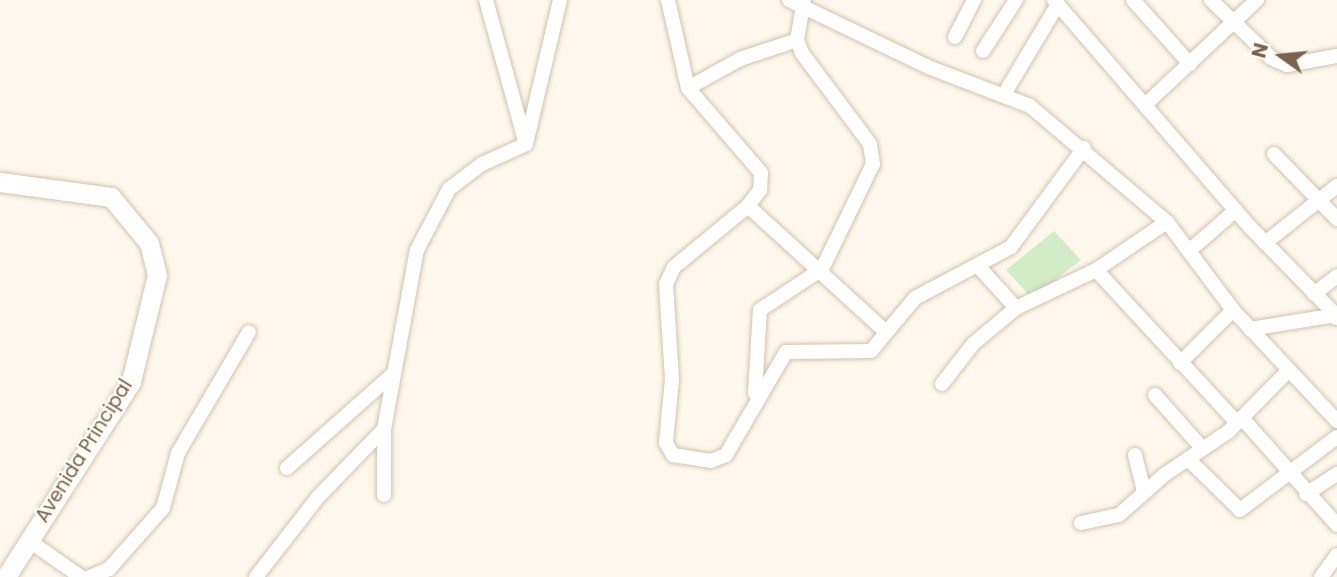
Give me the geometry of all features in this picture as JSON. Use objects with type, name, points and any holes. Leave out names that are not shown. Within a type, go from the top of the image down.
[{"type":"street","points":[[486,0],[526,144]]},
{"type":"street","points":[[526,144],[560,0]]},
{"type":"street","points":[[668,0],[688,88],[756,162],[760,190],[748,206],[674,267],[666,284],[672,379],[666,443],[683,458],[710,461],[726,455],[786,352],[801,348],[863,353],[915,298],[1011,247],[1084,148]]},
{"type":"street","points":[[955,37],[974,0]]},
{"type":"street","points":[[983,51],[1016,0]]},
{"type":"street","points":[[1133,0],[1190,64]]},
{"type":"street","points":[[1211,0],[1287,65],[1337,56]]},
{"type":"street","points":[[1145,105],[1257,0]]},
{"type":"street","points":[[755,402],[760,310],[822,269],[873,164],[870,144],[797,40],[798,1],[929,66],[1006,91],[1084,148],[1167,222],[1233,310],[1335,414]]},
{"type":"street","points":[[1006,91],[1056,2],[1236,211],[1337,315]]},
{"type":"street","points":[[688,88],[740,59],[797,40]]},
{"type":"street","points":[[384,495],[384,429],[417,250],[449,189],[482,164],[526,144]]},
{"type":"street","points":[[1273,154],[1337,219]]},
{"type":"street","name":"Avenida Principal","points":[[0,182],[111,197],[149,243],[157,275],[131,382],[6,577]]},
{"type":"street","points":[[1265,243],[1337,186]]},
{"type":"street","points":[[748,206],[822,269],[885,331]]},
{"type":"street","points":[[1189,251],[1236,211]]},
{"type":"street","points":[[943,384],[973,344],[1016,308],[1096,270],[1167,222]]},
{"type":"street","points":[[978,266],[1016,308]]},
{"type":"street","points":[[1096,270],[1180,363],[1240,421],[1337,524]]},
{"type":"street","points":[[1314,294],[1337,276]]},
{"type":"street","points":[[1180,363],[1233,310]]},
{"type":"street","points":[[1250,329],[1337,315]]},
{"type":"street","points":[[90,577],[109,569],[163,508],[177,453],[249,332]]},
{"type":"street","points":[[1081,523],[1119,515],[1144,491],[1240,421],[1289,370]]},
{"type":"street","points":[[287,468],[393,374]]},
{"type":"street","points":[[1156,395],[1203,449]]},
{"type":"street","points":[[256,577],[318,497],[384,429]]},
{"type":"street","points":[[1188,459],[1235,510],[1291,474],[1337,437]]},
{"type":"street","points":[[1135,455],[1144,491]]},
{"type":"street","points":[[1306,494],[1337,474]]},
{"type":"street","points":[[28,540],[81,577]]},
{"type":"street","points":[[1321,577],[1337,555]]},
{"type":"green space","points":[[1054,231],[1081,260],[1032,298],[1006,270]]}]
